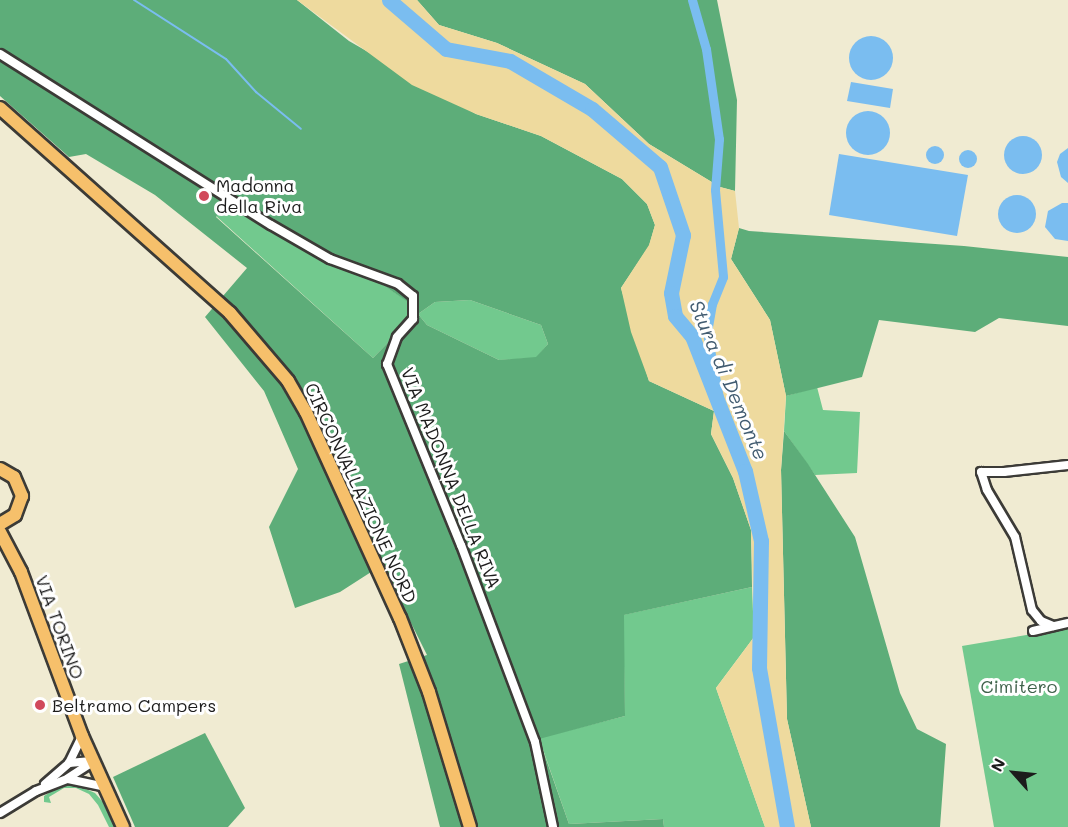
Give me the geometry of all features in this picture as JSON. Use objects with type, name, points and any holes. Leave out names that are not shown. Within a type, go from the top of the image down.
[{"type":"main road","name":"CIRCONVALLAZIONE NORD","points":[[0,108],[230,313],[288,381],[306,412],[400,618],[429,693],[470,827]]},
{"type":"main road","points":[[0,469],[14,477],[21,489],[21,503],[5,522]]},
{"type":"main road","name":"VIA TORINO","points":[[5,522],[10,531],[21,572],[82,735],[123,827]]},
{"type":"main road","name":"VIA TORINO","points":[[0,532],[21,572]]},
{"type":"street","name":"VIA MADONNA DELLA RIVA","points":[[0,54],[271,225],[330,259],[398,284],[413,296],[413,320],[398,337],[387,364],[461,545],[535,742],[553,827]]},
{"type":"street","points":[[1053,626],[1041,621],[1032,610],[1015,537],[987,490],[981,472],[1004,472],[1068,465]]},
{"type":"street","points":[[1033,631],[1068,623]]},
{"type":"street","points":[[0,813],[36,791],[69,763],[82,735]]},
{"type":"street","points":[[69,763],[94,761]]},
{"type":"street","points":[[36,791],[68,779],[94,761]]},
{"type":"street","points":[[68,779],[105,788]]},
{"type":"green space","points":[[0,0],[297,0],[349,41],[476,114],[541,136],[622,179],[647,204],[655,225],[649,246],[621,288],[649,381],[714,411],[711,434],[733,478],[751,530],[752,587],[624,615],[625,716],[539,739],[569,824],[663,819],[664,827],[440,827],[399,664],[427,655],[382,565],[340,592],[295,608],[269,527],[298,469],[264,391],[205,317],[247,268],[155,195],[86,154],[69,157],[0,96]],"holes":[[[227,200],[350,270],[380,283],[411,304],[409,321],[373,358],[216,217]],[[470,300],[541,325],[548,344],[536,357],[499,360],[427,325],[418,314],[435,302]]]},
{"type":"green space","points":[[417,0],[717,0],[737,100],[735,191],[720,187],[649,144],[585,84],[497,43],[439,25]]},
{"type":"green space","points":[[227,200],[350,270],[380,283],[412,304],[409,321],[373,358],[216,216]]},
{"type":"green space","points":[[739,228],[749,231],[964,246],[1068,257],[1068,326],[999,318],[975,332],[879,320],[862,377],[786,396],[770,320],[731,259]]},
{"type":"green space","points":[[470,300],[541,325],[548,344],[536,358],[499,360],[427,325],[418,314],[435,302]]},
{"type":"green space","points":[[817,387],[823,410],[860,412],[857,473],[815,475],[784,431],[786,396]]},
{"type":"green space","points":[[784,431],[855,537],[900,693],[917,729],[946,744],[940,827],[811,827],[787,719],[781,470]]},
{"type":"green space","points":[[752,587],[754,637],[716,688],[765,827],[664,827],[663,819],[569,824],[539,738],[625,716],[623,615]]},
{"type":"green space","name":"Cimitero","points":[[1068,628],[1068,827],[994,827],[962,646]]},
{"type":"green space","points":[[205,733],[245,808],[228,827],[135,827],[113,777]]},
{"type":"green space","points":[[61,785],[77,785],[95,793],[109,809],[117,827],[109,827],[98,805],[89,794],[76,788],[64,788],[49,797],[51,803],[44,802],[44,796]]},
{"type":"sand","points":[[297,0],[417,0],[439,25],[497,43],[585,84],[649,144],[720,187],[735,191],[739,228],[731,259],[770,320],[786,396],[781,470],[787,719],[811,827],[765,827],[716,688],[754,637],[751,530],[733,478],[711,434],[714,411],[649,381],[631,332],[621,288],[649,245],[655,225],[647,204],[622,179],[541,136],[476,114],[412,85]]},
{"type":"water","points":[[871,36],[887,42],[893,58],[887,74],[871,80],[855,74],[849,58],[855,42]]},
{"type":"water","points":[[851,82],[893,89],[890,108],[847,101]]},
{"type":"water","points":[[868,111],[883,118],[890,133],[883,148],[868,155],[853,148],[846,133],[853,118]]},
{"type":"water","points":[[1023,136],[1037,141],[1042,155],[1037,169],[1023,174],[1009,169],[1004,155],[1009,141]]},
{"type":"water","points":[[931,146],[939,146],[944,151],[942,162],[931,164],[926,159],[926,151]]},
{"type":"water","points":[[1068,148],[1068,183],[1061,177],[1057,162],[1060,154]]},
{"type":"water","points":[[964,150],[972,150],[977,155],[975,166],[964,168],[959,163],[959,155]]},
{"type":"water","points":[[839,154],[968,175],[957,236],[829,215]]},
{"type":"water","points":[[1017,195],[1031,200],[1036,214],[1031,228],[1017,233],[1003,228],[998,214],[1003,200]]},
{"type":"water","points":[[1062,203],[1068,203],[1068,241],[1055,239],[1045,227],[1048,211]]},
{"type":"waterway","points":[[134,0],[226,59],[256,92],[301,129]]},
{"type":"waterway","name":"Stura di Demonte","points":[[389,0],[446,49],[510,61],[592,109],[660,167],[683,235],[671,293],[675,316],[692,336],[745,471],[761,541],[759,668],[787,827]]},
{"type":"waterway","points":[[692,0],[706,49],[719,139],[715,190],[723,277],[712,304],[707,333],[723,419]]},
{"type":"place","name":"Madonna della Riva","points":[[204,196]]},
{"type":"place","name":"Beltramo Campers","points":[[40,705]]}]
